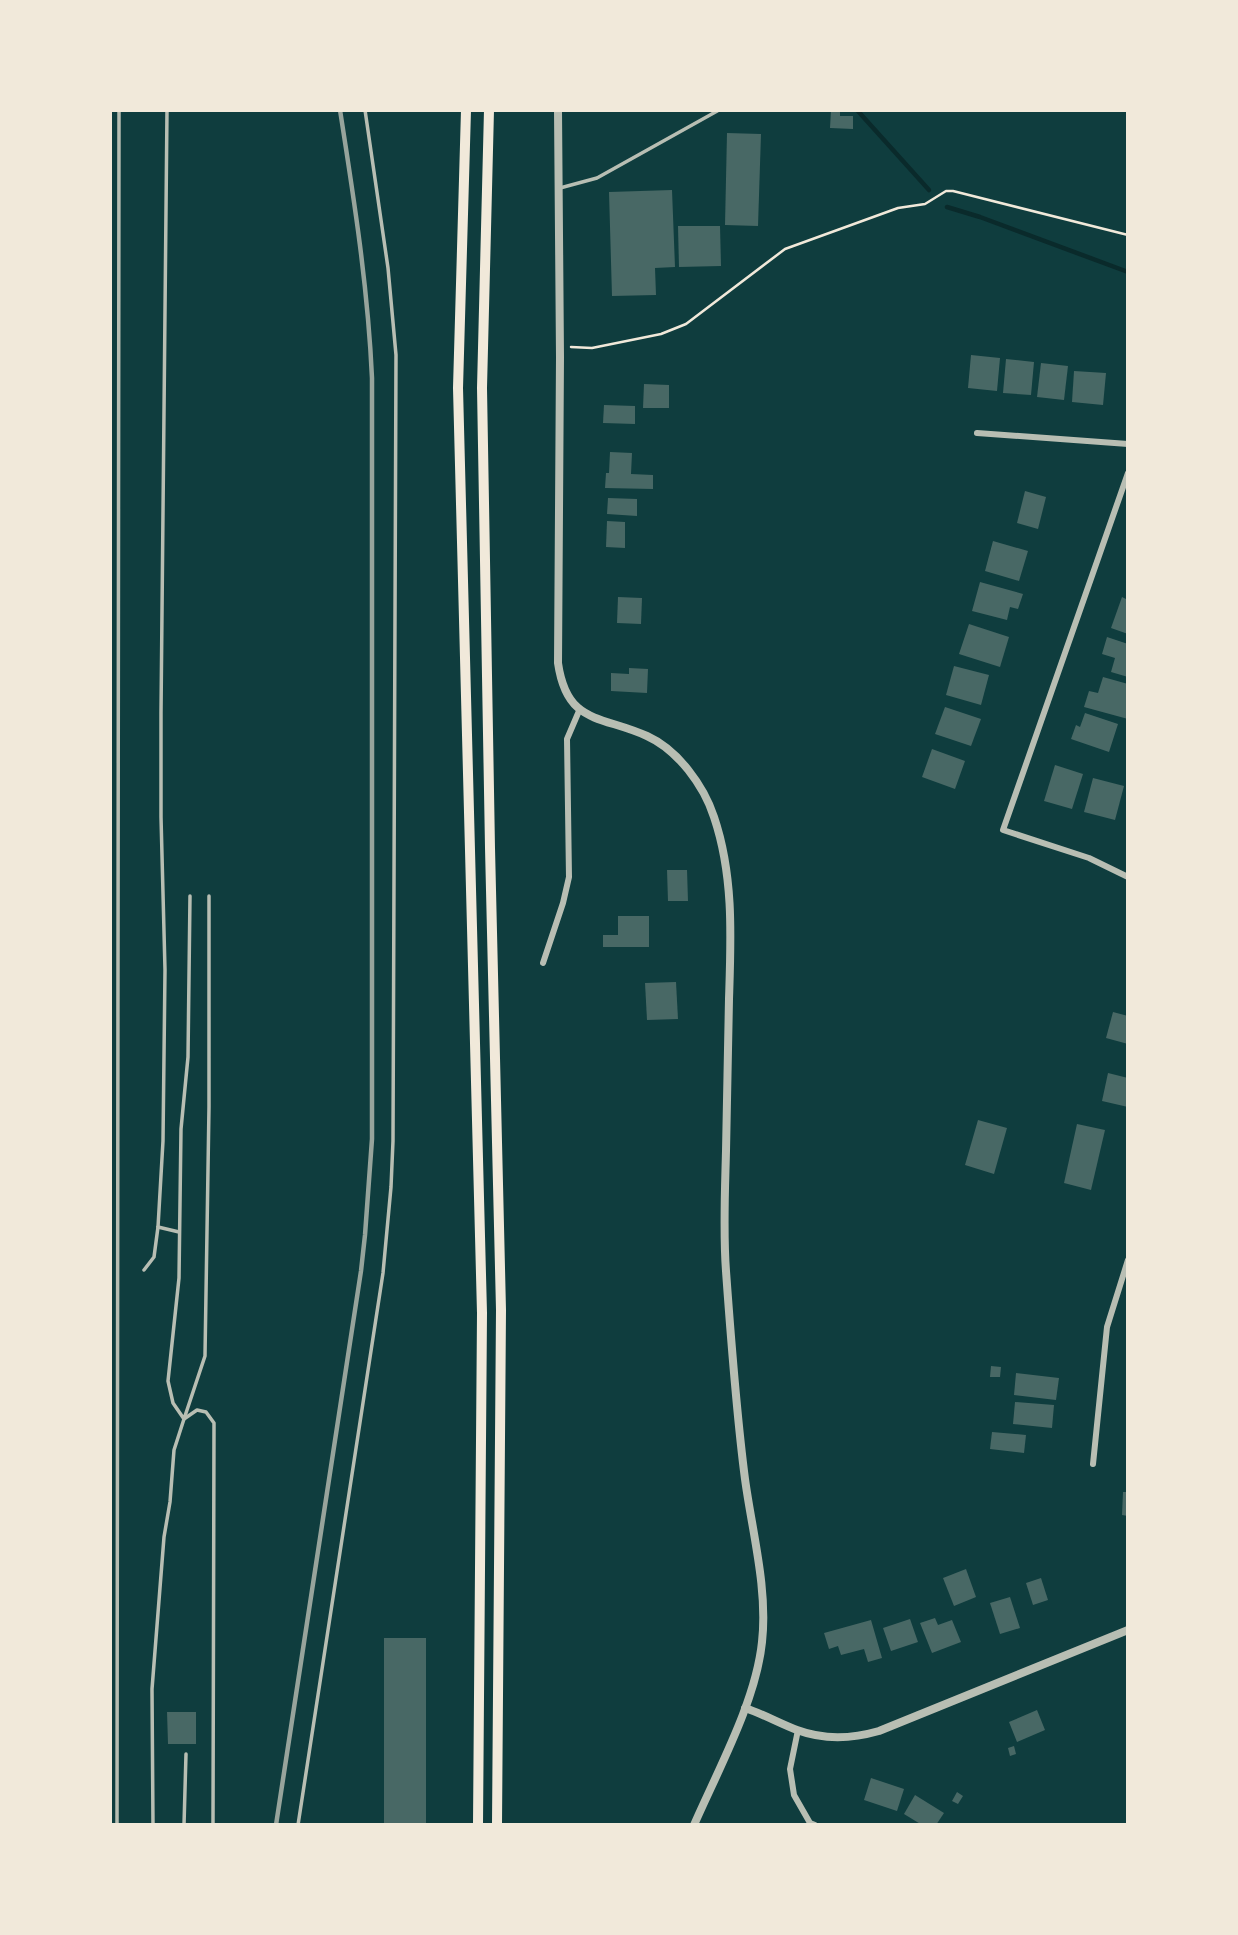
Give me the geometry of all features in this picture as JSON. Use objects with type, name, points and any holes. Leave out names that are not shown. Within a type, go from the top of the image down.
[{"type":"highway","points":[[466,110],[458,388],[482,1313],[478,1825]]},
{"type":"highway","points":[[489,110],[482,388],[501,1310],[497,1825]]},
{"type":"street","points":[[558,110],[560,682],[568,698],[579,710],[650,737],[670,751],[691,775],[713,813],[723,852],[730,912],[725,1163],[726,1267],[742,1453],[763,1620],[758,1666],[745,1708],[694,1825]]},
{"type":"street","points":[[977,433],[1128,444]]},
{"type":"street","points":[[1128,473],[1003,830],[1089,858],[1128,877]]},
{"type":"street","points":[[543,963],[569,877],[567,738],[579,710]]},
{"type":"street","points":[[1093,1464],[1107,1327],[1128,1260]]},
{"type":"street","points":[[745,1708],[798,1730],[845,1738],[879,1731],[1128,1630]]},
{"type":"street","points":[[798,1730],[790,1769],[794,1795],[810,1823],[815,1825]]},
{"type":"lane","points":[[117,1825],[119,110]]},
{"type":"lane","points":[[144,1270],[154,1257],[163,1140],[165,970],[161,726],[167,110]]},
{"type":"lane","points":[[298,1825],[383,1273],[393,1141],[396,355],[388,268],[365,110]]},
{"type":"lane","points":[[558,189],[597,178],[719,110]]},
{"type":"lane","points":[[184,1419],[173,1404],[168,1381],[179,1278],[181,1129],[188,1057],[190,896]]},
{"type":"lane","points":[[153,1825],[152,1689],[164,1537],[174,1450],[205,1356],[209,896]]},
{"type":"lane","points":[[158,1227],[180,1232]]},
{"type":"lane","points":[[184,1419],[197,1410],[206,1412],[214,1423],[214,1825]]},
{"type":"lane","points":[[184,1825],[186,1754]]},
{"type":"path","points":[[576,347],[592,348],[661,334],[686,324],[785,249],[898,208],[925,204],[946,191],[1128,235]]},
{"type":"building","points":[[831,110],[840,110],[840,116],[853,116],[853,129],[830,128]]},
{"type":"building","points":[[727,133],[761,134],[758,226],[725,225]]},
{"type":"building","points":[[672,190],[675,267],[655,268],[656,295],[612,296],[609,192]]},
{"type":"building","points":[[678,226],[720,226],[721,266],[679,267]]},
{"type":"building","points":[[971,355],[1000,358],[997,391],[968,388]]},
{"type":"building","points":[[1006,359],[1034,362],[1031,395],[1003,393]]},
{"type":"building","points":[[1041,363],[1068,366],[1064,400],[1037,397]]},
{"type":"building","points":[[1074,371],[1106,373],[1103,405],[1072,402]]},
{"type":"building","points":[[644,384],[669,385],[669,408],[643,408]]},
{"type":"building","points":[[604,405],[635,406],[635,424],[603,423]]},
{"type":"building","points":[[610,452],[632,453],[631,474],[653,475],[653,489],[605,488]]},
{"type":"building","points":[[1025,491],[1046,497],[1038,529],[1017,523]]},
{"type":"building","points":[[608,498],[637,499],[637,516],[607,514]]},
{"type":"building","points":[[607,521],[625,522],[625,548],[606,547]]},
{"type":"building","points":[[993,541],[1028,551],[1019,581],[985,571]]},
{"type":"building","points":[[980,582],[1023,594],[1018,609],[1010,607],[1007,620],[972,611]]},
{"type":"building","points":[[618,597],[642,598],[641,624],[617,623]]},
{"type":"building","points":[[1122,597],[1128,600],[1128,634],[1111,628]]},
{"type":"building","points":[[969,624],[1009,637],[1000,667],[959,654]]},
{"type":"building","points":[[1107,637],[1128,644],[1128,677],[1111,672],[1115,658],[1102,654]]},
{"type":"building","points":[[954,666],[989,675],[981,705],[946,695]]},
{"type":"building","points":[[629,668],[648,669],[647,693],[611,691],[611,673],[629,674]]},
{"type":"building","points":[[1103,677],[1128,684],[1128,719],[1084,707],[1089,691],[1098,693]]},
{"type":"building","points":[[945,707],[981,719],[971,746],[935,734]]},
{"type":"building","points":[[1085,713],[1118,724],[1109,752],[1071,739],[1076,725],[1080,727]]},
{"type":"building","points":[[932,749],[965,761],[955,789],[922,777]]},
{"type":"building","points":[[1055,765],[1083,774],[1072,809],[1044,801]]},
{"type":"building","points":[[1093,778],[1124,786],[1115,820],[1084,812]]},
{"type":"building","points":[[667,870],[687,870],[688,901],[668,901]]},
{"type":"building","points":[[618,916],[649,916],[649,947],[603,947],[603,935],[618,935]]},
{"type":"building","points":[[676,982],[678,1019],[647,1020],[645,983]]},
{"type":"building","points":[[1113,1012],[1128,1016],[1128,1044],[1106,1038]]},
{"type":"building","points":[[1108,1073],[1128,1078],[1128,1107],[1102,1101]]},
{"type":"building","points":[[978,1120],[1007,1128],[994,1174],[965,1165]]},
{"type":"building","points":[[1077,1124],[1105,1130],[1091,1190],[1064,1183]]},
{"type":"building","points":[[991,1366],[1001,1367],[1000,1377],[990,1377]]},
{"type":"building","points":[[1016,1373],[1059,1378],[1056,1400],[1014,1395]]},
{"type":"building","points":[[1015,1402],[1054,1405],[1052,1428],[1013,1424]]},
{"type":"building","points":[[992,1432],[1026,1435],[1024,1453],[990,1449]]},
{"type":"building","points":[[1123,1492],[1128,1492],[1128,1516],[1122,1515]]},
{"type":"building","points":[[966,1569],[976,1597],[954,1606],[943,1578]]},
{"type":"building","points":[[1041,1578],[1048,1600],[1033,1605],[1026,1583]]},
{"type":"building","points":[[1010,1597],[1020,1628],[1000,1634],[990,1603]]},
{"type":"building","points":[[935,1618],[938,1625],[952,1620],[961,1642],[932,1653],[920,1623]]},
{"type":"building","points":[[910,1619],[918,1642],[891,1651],[883,1628]]},
{"type":"building","points":[[871,1620],[882,1658],[868,1662],[864,1649],[841,1655],[838,1646],[829,1649],[824,1633]]},
{"type":"building","points":[[384,1638],[426,1638],[426,1825],[384,1825]]},
{"type":"building","points":[[1037,1710],[1045,1730],[1017,1742],[1009,1722]]},
{"type":"building","points":[[167,1712],[196,1712],[196,1744],[168,1744]]},
{"type":"building","points":[[1014,1746],[1016,1754],[1010,1756],[1008,1748]]},
{"type":"building","points":[[871,1778],[904,1789],[897,1811],[864,1800]]},
{"type":"building","points":[[957,1792],[963,1796],[958,1804],[952,1801]]},
{"type":"building","points":[[915,1795],[944,1813],[936,1825],[922,1825],[904,1814]]},
{"type":"waterway","points":[[857,110],[929,190]]},
{"type":"waterway","points":[[947,207],[1128,272]]},
{"type":"railway","points":[[276,1825],[361,1271],[372,1139],[372,378],[364,277],[340,110]]}]
